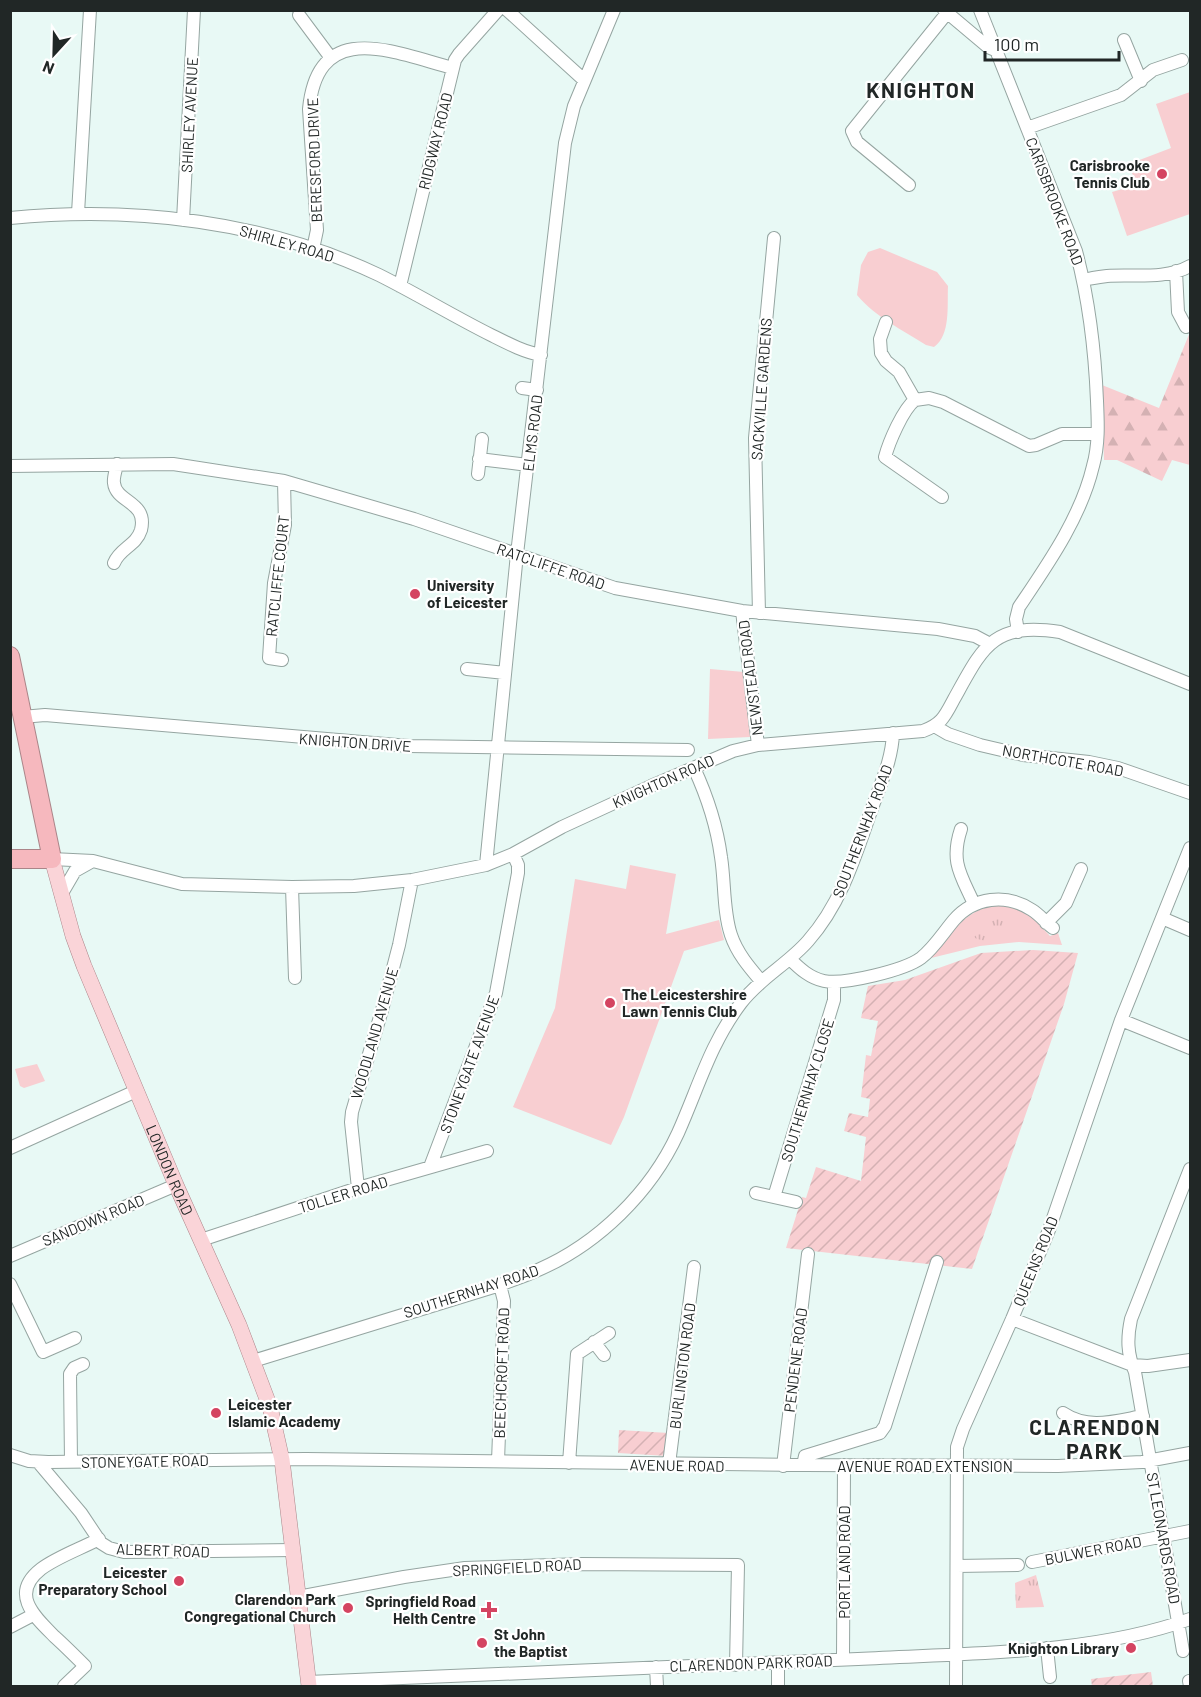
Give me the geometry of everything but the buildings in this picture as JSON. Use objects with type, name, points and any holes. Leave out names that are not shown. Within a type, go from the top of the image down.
[{"type":"highway","name":"LONDON ROAD","points":[[10,656],[19,724],[52,859]]},
{"type":"highway","points":[[10,859],[52,859]]},
{"type":"main road","name":"LONDON ROAD","points":[[52,859],[61,896],[84,966],[176,1185],[226,1294],[270,1407],[282,1460],[309,1684]]},
{"type":"street","points":[[78,213],[90,10]]},
{"type":"street","name":"SHIRLEY AVENUE","points":[[183,220],[194,10]]},
{"type":"street","name":"RIDGWAY ROAD","points":[[400,286],[453,68],[459,54],[498,10]]},
{"type":"street","points":[[507,10],[585,80]]},
{"type":"street","name":"ELMS ROAD","points":[[486,865],[517,554],[565,143],[569,123],[614,10]]},
{"type":"street","name":"CARISBROOKE ROAD","points":[[980,10],[1076,251],[1084,279],[1096,361],[1097,434],[1094,466],[1083,497],[1064,535],[1019,607],[1016,619],[1018,632]]},
{"type":"street","points":[[909,186],[857,142],[852,131],[945,12],[988,47],[995,50]]},
{"type":"street","points":[[299,15],[331,58],[343,51],[369,47],[453,68]]},
{"type":"street","points":[[1124,40],[1141,81]]},
{"type":"street","name":"BERESFORD DRIVE","points":[[314,249],[316,230],[309,109],[311,94],[320,70],[331,58]]},
{"type":"street","points":[[1027,128],[1120,95],[1153,70],[1182,60]]},
{"type":"street","name":"SHIRLEY ROAD","points":[[10,218],[78,213],[130,214],[249,231],[314,249],[353,264],[511,344],[542,355]]},
{"type":"street","name":"SACKVILLE GARDENS","points":[[759,612],[755,438],[774,238]]},
{"type":"street","points":[[1084,279],[1108,276],[1144,277],[1191,266]]},
{"type":"street","points":[[1176,271],[1178,312],[1186,327]]},
{"type":"street","points":[[886,322],[879,339],[881,353],[886,361],[899,372],[915,400]]},
{"type":"street","points":[[522,388],[537,390]]},
{"type":"street","points":[[942,497],[885,457],[902,417],[915,400],[929,398],[943,402],[1029,446],[1062,434],[1097,434]]},
{"type":"street","points":[[478,474],[482,439]]},
{"type":"street","points":[[479,459],[528,465]]},
{"type":"street","points":[[114,563],[121,552],[133,544],[141,529],[141,516],[138,509],[115,488],[113,482],[117,464]]},
{"type":"street","name":"RATCLIFFE ROAD","points":[[10,466],[173,464],[284,481],[414,519],[615,588],[742,611],[938,629],[975,636],[990,644]]},
{"type":"street","name":"RATCLIFFE COURT","points":[[282,660],[269,658],[274,583],[285,525],[284,481]]},
{"type":"street","name":"NEWSTEAD ROAD","points":[[742,611],[758,745]]},
{"type":"street","points":[[936,726],[948,711],[976,659],[998,637],[1018,632],[1046,630],[1060,632],[1191,684]]},
{"type":"street","points":[[467,669],[505,673]]},
{"type":"street","name":"KNIGHTON DRIVE","points":[[19,724],[45,715],[400,746],[688,750]]},
{"type":"street","name":"KNIGHTON ROAD","points":[[52,859],[93,861],[182,884],[354,886],[412,880],[486,865],[513,854],[562,827],[733,751],[758,745],[923,731],[936,726]]},
{"type":"street","name":"NORTHCOTE ROAD","points":[[936,726],[948,734],[980,745],[1023,755],[1089,762],[1118,768],[1191,793]]},
{"type":"street","name":"SOUTHERNHAY ROAD","points":[[252,1361],[500,1285],[538,1270],[570,1253],[614,1220],[656,1170],[676,1136],[704,1066],[720,1035],[742,1002],[761,981],[790,959],[824,921],[843,887],[887,768],[893,733]]},
{"type":"street","points":[[694,768],[707,800],[721,854],[727,921],[731,934],[741,956],[761,981]]},
{"type":"street","points":[[961,829],[955,852],[956,862],[974,904]]},
{"type":"street","name":"QUEENS ROAD","points":[[956,1686],[957,1447],[1049,1230],[1121,1020],[1191,848]]},
{"type":"street","name":"STONEYGATE AVENUE","points":[[430,1167],[496,993],[518,873],[518,865],[513,854]]},
{"type":"street","points":[[61,896],[75,871],[93,861]]},
{"type":"street","points":[[790,959],[801,970],[823,981],[834,982],[890,972],[914,962],[928,951],[960,913],[974,904],[999,899],[1015,902],[1032,910],[1049,925],[1066,903],[1084,872]]},
{"type":"street","name":"WOODLAND AVENUE","points":[[358,1188],[352,1112],[393,966],[412,880]]},
{"type":"street","points":[[292,887],[295,978]]},
{"type":"street","points":[[1162,918],[1191,930]]},
{"type":"street","name":"SOUTHERNHAY CLOSE","points":[[774,1197],[834,1000],[834,982]]},
{"type":"street","points":[[1121,1020],[1191,1047]]},
{"type":"street","points":[[10,1148],[136,1091]]},
{"type":"street","name":"TOLLER ROAD","points":[[201,1240],[358,1188],[487,1151]]},
{"type":"street","name":"ST LEONARDS ROAD","points":[[1183,1651],[1143,1416],[1128,1347],[1131,1319],[1191,1169]]},
{"type":"street","name":"SANDOWN ROAD","points":[[10,1256],[176,1185]]},
{"type":"street","points":[[756,1193],[796,1202]]},
{"type":"street","name":"PENDENE ROAD","points":[[783,1466],[808,1254]]},
{"type":"street","points":[[804,1465],[805,1456],[880,1433],[885,1426],[937,1262]]},
{"type":"street","name":"BURLINGTON ROAD","points":[[669,1464],[694,1267]]},
{"type":"street","points":[[10,1284],[43,1352],[75,1338]]},
{"type":"street","name":"BEECHCROFT ROAD","points":[[498,1461],[504,1301],[500,1285]]},
{"type":"street","points":[[1012,1319],[1132,1365],[1148,1366],[1191,1360]]},
{"type":"street","points":[[568,1463],[577,1354],[609,1333]]},
{"type":"street","points":[[594,1342],[604,1355]]},
{"type":"street","points":[[71,1462],[70,1374],[74,1368],[83,1364]]},
{"type":"street","points":[[1063,1413],[1089,1424],[1143,1416]]},
{"type":"street","name":"AVENUE ROAD EXTENSION","points":[[804,1465],[1059,1466],[1150,1460],[1191,1453]]},
{"type":"street","name":"STONEYGATE ROAD","points":[[10,1455],[38,1462],[282,1460]]},
{"type":"street","name":"AVENUE ROAD","points":[[282,1460],[804,1465]]},
{"type":"street","name":"ALBERT ROAD","points":[[38,1462],[99,1539],[109,1548],[124,1552],[293,1550]]},
{"type":"street","name":"PORTLAND ROAD","points":[[843,1659],[844,1465]]},
{"type":"street","name":"BULWER ROAD","points":[[1032,1562],[1191,1531]]},
{"type":"street","points":[[64,1686],[85,1666],[33,1615],[26,1597],[26,1590],[32,1577],[44,1567],[99,1539]]},
{"type":"street","name":"SPRINGFIELD ROAD","points":[[298,1597],[465,1568],[582,1563],[738,1565],[736,1665]]},
{"type":"street","points":[[957,1566],[1018,1565]]},
{"type":"street","points":[[10,1627],[33,1615]]},
{"type":"street","name":"CLARENDON PARK ROAD","points":[[309,1684],[538,1672],[778,1664],[1047,1648],[1127,1636],[1191,1619]]},
{"type":"street","points":[[1047,1648],[1050,1677]]},
{"type":"street","points":[[778,1664],[778,1686]]},
{"type":"street","points":[[656,1667],[657,1686]]},
{"type":"street","points":[[538,1672],[540,1686]]},
{"type":"green space","name":"Carisbrooke Tennis Club","points":[[1190,92],[1190,214],[1127,236],[1112,192],[1136,185],[1129,164],[1171,148],[1156,104]]},
{"type":"green space","points":[[880,248],[937,272],[948,286],[946,327],[934,347],[926,345],[890,323],[857,295],[861,265],[868,252]]},
{"type":"green space","points":[[1190,332],[1190,465],[1172,460],[1162,481],[1117,460],[1104,460],[1102,385],[1159,408]]},
{"type":"green space","points":[[710,669],[744,672],[750,737],[708,739]]},
{"type":"green space","name":"The Leicestershire Lawn Tennis Club","points":[[630,865],[676,874],[666,934],[719,920],[724,940],[684,951],[624,1117],[611,1145],[513,1107],[555,1008],[575,879],[626,889]]},
{"type":"green space","points":[[996,904],[1021,909],[1038,922],[1050,936],[1058,933],[1062,945],[1019,942],[980,946],[927,959],[949,933],[965,919]]},
{"type":"green space","points":[[998,919],[1013,926],[1009,936],[999,941],[975,938],[973,930],[978,924]]},
{"type":"green space","points":[[1033,950],[1078,953],[1064,1004],[972,1269],[786,1248],[802,1197],[806,1198],[816,1167],[861,1181],[866,1137],[844,1131],[849,1113],[868,1117],[870,1099],[861,1097],[866,1055],[871,1056],[878,1021],[861,1018],[868,986],[905,980],[981,953]]},
{"type":"green space","points":[[37,1064],[45,1081],[24,1088],[20,1086],[15,1069]]},
{"type":"green space","points":[[619,1430],[669,1433],[667,1456],[618,1453]]},
{"type":"green space","points":[[1036,1575],[1044,1607],[1016,1608],[1015,1583]]},
{"type":"green space","points":[[1151,1672],[1153,1686],[1092,1686],[1091,1679]]},
{"type":"place","name":"Carisbrooke Tennis Club","points":[[1162,174]]},
{"type":"place","name":"University of Leicester","points":[[415,594]]},
{"type":"place","name":"The Leicestershire Lawn Tennis Club","points":[[610,1003]]},
{"type":"place","name":"Leicester Islamic Academy","points":[[216,1413]]},
{"type":"place","name":"Leicester Preparatory School","points":[[179,1581]]},
{"type":"place","name":"Clarendon Park Congregational Church","points":[[348,1608]]},
{"type":"place","name":"Springfield Road Helth Centre","points":[[489,1610]]},
{"type":"place","name":"St John the Baptist","points":[[482,1643]]},
{"type":"place","name":"Knighton Library","points":[[1131,1648]]},
{"type":"district","name":"KNIGHTON","points":[[921,89]]},
{"type":"district","name":"CLARENDON PARK","points":[[1095,1438]]}]
